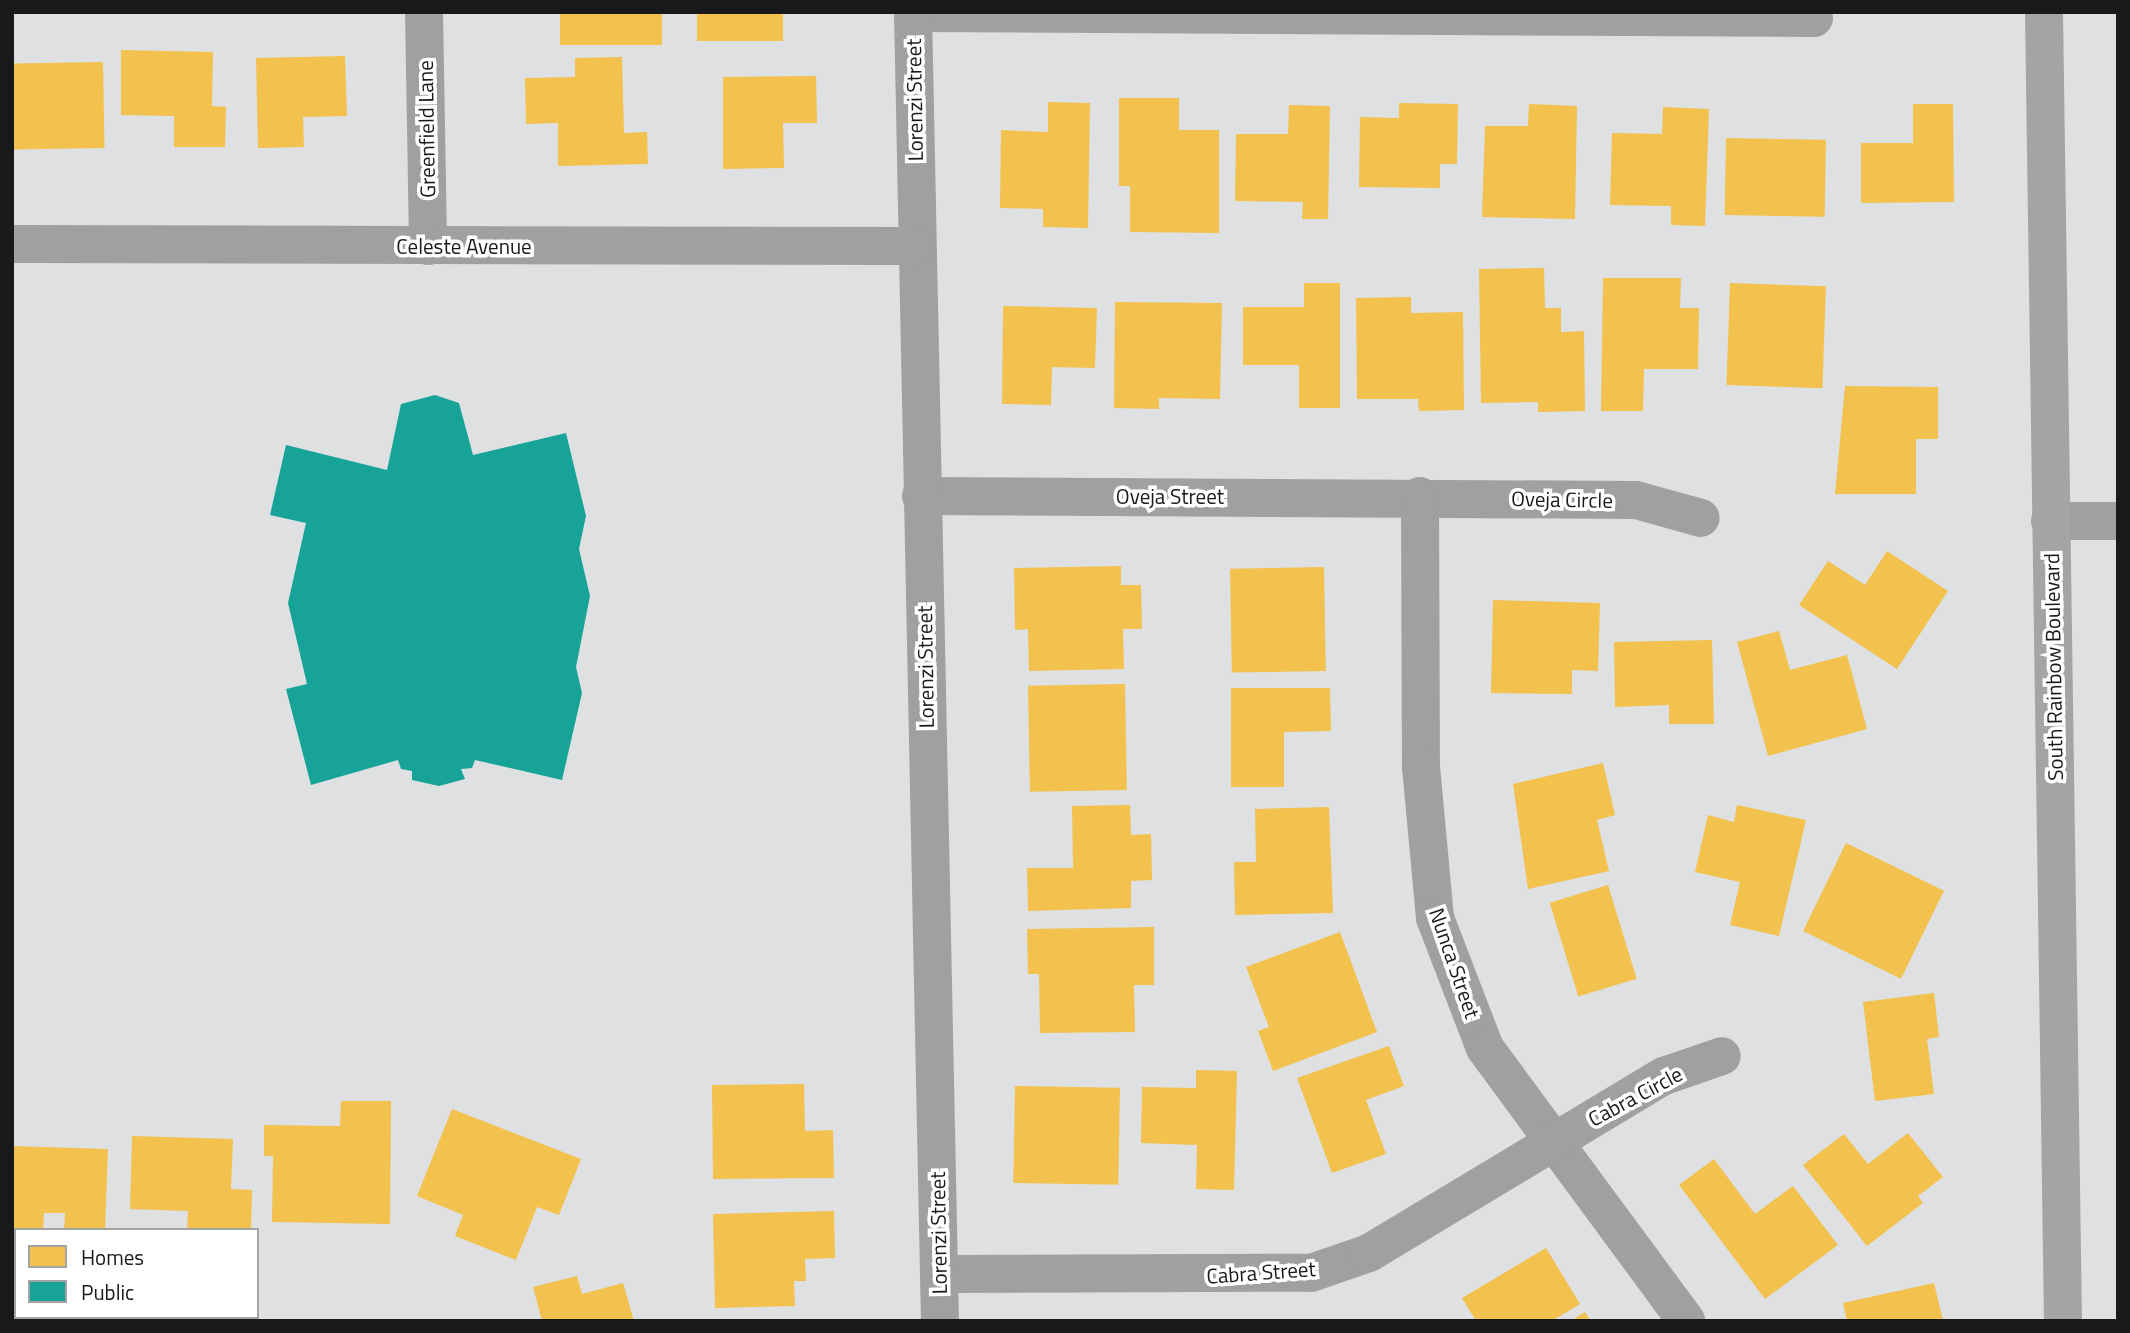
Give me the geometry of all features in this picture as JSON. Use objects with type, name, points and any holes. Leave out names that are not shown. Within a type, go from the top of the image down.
[{"type":"main road","name":"South Rainbow Boulevard","points":[[2044,12],[2063,1321]]},
{"type":"main road","points":[[2062,1268],[2077,1321]]},
{"type":"street","name":"Greenfield Lane","points":[[424,12],[428,246]]},
{"type":"street","points":[[913,13],[1814,18]]},
{"type":"street","name":"Lorenzi Street","points":[[913,13],[915,246],[940,1321]]},
{"type":"street","name":"Celeste Avenue","points":[[12,244],[915,246]]},
{"type":"street","name":"Oveja Street","points":[[921,496],[1420,496]]},
{"type":"street","name":"Oveja Circle","points":[[1420,496],[1636,500],[1701,518]]},
{"type":"street","name":"Nunca Street","points":[[1420,496],[1421,767],[1435,918],[1485,1048],[1550,1143],[1686,1321]]},
{"type":"street","points":[[2050,522],[2118,521]]},
{"type":"street","name":"Cabra Circle","points":[[1550,1143],[1664,1076],[1722,1056]]},
{"type":"street","name":"Cabra Street","points":[[939,1275],[1311,1273],[1369,1253],[1550,1143]]},
{"type":"building: Homes","points":[[560,12],[662,12],[662,45],[560,45]]},
{"type":"building: Homes","points":[[697,12],[783,12],[783,41],[697,41]]},
{"type":"building: Homes","points":[[121,50],[213,52],[212,106],[226,107],[225,147],[174,147],[174,116],[121,115]]},
{"type":"building: Homes","points":[[345,56],[347,116],[303,117],[304,147],[258,148],[256,58]]},
{"type":"building: Homes","points":[[622,57],[624,133],[647,132],[648,164],[558,166],[558,123],[526,124],[525,78],[575,77],[575,58]]},
{"type":"building: Homes","points":[[103,62],[105,148],[14,150],[12,64]]},
{"type":"building: Homes","points":[[816,76],[817,123],[783,123],[784,168],[723,169],[723,77]]},
{"type":"building: Homes","points":[[1119,98],[1179,98],[1179,130],[1219,130],[1219,233],[1130,232],[1130,186],[1119,186]]},
{"type":"building: Homes","points":[[1048,102],[1090,103],[1088,228],[1043,227],[1043,209],[1000,208],[1001,130],[1048,132]]},
{"type":"building: Homes","points":[[1399,103],[1458,104],[1457,164],[1440,164],[1440,188],[1359,187],[1360,117],[1399,118]]},
{"type":"building: Homes","points":[[1529,104],[1577,106],[1575,219],[1482,217],[1485,126],[1528,126]]},
{"type":"building: Homes","points":[[1913,104],[1953,104],[1954,202],[1861,203],[1861,143],[1913,143]]},
{"type":"building: Homes","points":[[1289,105],[1330,106],[1328,219],[1302,219],[1303,202],[1235,201],[1236,134],[1288,134]]},
{"type":"building: Homes","points":[[1663,107],[1709,109],[1705,226],[1671,225],[1671,206],[1610,205],[1612,133],[1662,134]]},
{"type":"building: Homes","points":[[1726,138],[1826,140],[1825,217],[1725,215]]},
{"type":"building: Homes","points":[[1544,268],[1545,308],[1561,308],[1561,332],[1584,331],[1585,411],[1538,412],[1538,402],[1481,403],[1479,269]]},
{"type":"building: Homes","points":[[1603,278],[1681,278],[1680,308],[1699,308],[1698,369],[1644,369],[1643,411],[1601,411]]},
{"type":"building: Homes","points":[[1304,283],[1340,283],[1340,408],[1299,408],[1299,365],[1243,365],[1243,307],[1304,307]]},
{"type":"building: Homes","points":[[1730,283],[1826,286],[1822,388],[1726,385]]},
{"type":"building: Homes","points":[[1411,297],[1411,313],[1463,312],[1464,410],[1419,411],[1418,399],[1357,399],[1356,298]]},
{"type":"building: Homes","points":[[1115,302],[1222,303],[1220,399],[1159,398],[1159,409],[1114,408]]},
{"type":"building: Homes","points":[[1003,306],[1097,308],[1095,368],[1052,367],[1051,405],[1002,404]]},
{"type":"building: Homes","points":[[1845,386],[1938,387],[1938,439],[1916,439],[1916,494],[1835,494]]},
{"type":"building: Homes","points":[[1887,551],[1948,591],[1897,669],[1799,605],[1828,561],[1865,585]]},
{"type":"building: Homes","points":[[1121,566],[1121,585],[1141,585],[1142,629],[1123,629],[1124,669],[1029,671],[1028,629],[1015,630],[1014,568]]},
{"type":"building: Homes","points":[[1324,567],[1326,671],[1232,673],[1230,569]]},
{"type":"building: Homes","points":[[1493,600],[1600,603],[1598,671],[1572,670],[1572,694],[1491,693]]},
{"type":"building: Homes","points":[[1779,631],[1790,670],[1847,655],[1867,729],[1768,756],[1737,642]]},
{"type":"building: Homes","points":[[1712,640],[1714,724],[1669,724],[1669,705],[1615,707],[1614,642]]},
{"type":"building: Homes","points":[[1125,684],[1127,790],[1030,792],[1028,686]]},
{"type":"building: Homes","points":[[1231,688],[1330,688],[1331,731],[1284,732],[1284,787],[1231,787]]},
{"type":"building: Homes","points":[[1603,763],[1615,815],[1597,820],[1609,871],[1528,889],[1513,784]]},
{"type":"building: Homes","points":[[1130,805],[1131,835],[1151,834],[1152,880],[1131,881],[1131,908],[1028,911],[1027,868],[1073,868],[1072,806]]},
{"type":"building: Homes","points":[[1737,805],[1806,820],[1779,936],[1730,925],[1740,882],[1695,872],[1708,815],[1734,822]]},
{"type":"building: Homes","points":[[1329,807],[1333,913],[1235,915],[1234,862],[1256,862],[1255,809]]},
{"type":"building: Homes","points":[[1846,843],[1944,891],[1901,979],[1803,931]]},
{"type":"building: Homes","points":[[1608,885],[1637,979],[1578,997],[1550,903]]},
{"type":"building: Homes","points":[[1154,927],[1154,985],[1134,985],[1135,1032],[1040,1033],[1039,974],[1028,974],[1027,929]]},
{"type":"building: Homes","points":[[1340,932],[1377,1032],[1273,1071],[1258,1031],[1269,1027],[1246,967]]},
{"type":"building: Homes","points":[[1934,993],[1939,1037],[1927,1039],[1934,1094],[1875,1101],[1863,1002]]},
{"type":"building: Homes","points":[[1389,1046],[1404,1086],[1366,1100],[1386,1154],[1332,1173],[1297,1078]]},
{"type":"building: Homes","points":[[1196,1070],[1237,1071],[1234,1190],[1196,1189],[1197,1145],[1141,1143],[1142,1087],[1196,1088]]},
{"type":"building: Homes","points":[[804,1084],[805,1131],[833,1130],[834,1178],[713,1179],[712,1085]]},
{"type":"building: Homes","points":[[1015,1086],[1120,1088],[1118,1185],[1013,1183]]},
{"type":"building: Homes","points":[[341,1101],[391,1101],[390,1224],[272,1222],[273,1156],[264,1156],[264,1125],[340,1126]]},
{"type":"building: Homes","points":[[452,1109],[581,1159],[559,1215],[537,1207],[516,1260],[455,1236],[463,1215],[417,1196]]},
{"type":"building: Homes","points":[[1908,1133],[1943,1177],[1918,1196],[1923,1203],[1867,1246],[1803,1165],[1844,1134],[1868,1164]]},
{"type":"building: Homes","points":[[132,1136],[233,1139],[231,1189],[252,1190],[251,1228],[187,1228],[188,1211],[130,1209]]},
{"type":"building: Homes","points":[[12,1146],[108,1149],[105,1228],[64,1228],[65,1213],[44,1213],[43,1228],[14,1228],[12,1240]]},
{"type":"building: Homes","points":[[1714,1159],[1755,1214],[1793,1186],[1838,1245],[1765,1299],[1679,1185]]},
{"type":"building: Homes","points":[[834,1211],[835,1258],[805,1259],[806,1281],[794,1281],[795,1306],[715,1308],[713,1214]]},
{"type":"building: Homes","points":[[1546,1248],[1580,1304],[1552,1321],[1476,1321],[1462,1298]]},
{"type":"building: Homes","points":[[577,1276],[582,1294],[623,1283],[634,1321],[542,1321],[533,1287]]},
{"type":"building: Homes","points":[[1934,1283],[1943,1321],[1847,1321],[1843,1303]]},
{"type":"building: Homes","points":[[1585,1312],[1591,1321],[1571,1321]]},
{"type":"building: Public","points":[[435,395],[459,403],[473,455],[566,433],[586,516],[579,549],[590,596],[576,667],[582,693],[562,780],[475,760],[472,768],[461,769],[465,779],[439,786],[412,780],[412,771],[401,769],[398,760],[311,785],[286,689],[307,684],[288,603],[306,523],[270,515],[286,445],[387,470],[401,404]]}]
